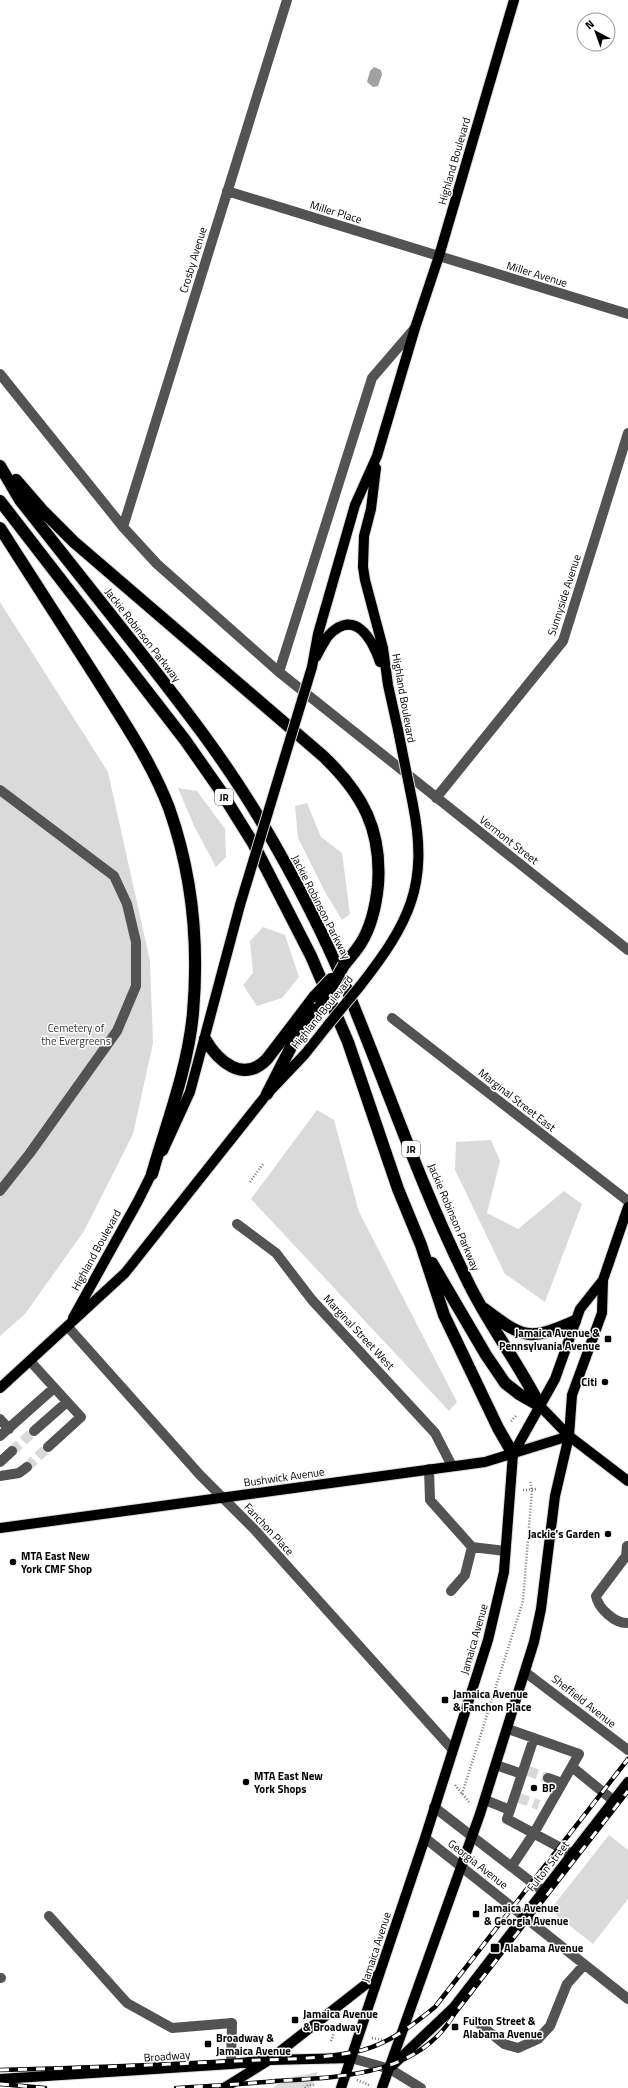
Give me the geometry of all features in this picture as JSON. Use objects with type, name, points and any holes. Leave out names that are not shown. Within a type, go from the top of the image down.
[{"type":"highway","points":[[0,460],[29,496],[69,537],[324,756],[352,787],[373,828],[378,853],[377,897],[373,914],[361,943],[344,965],[320,1007],[288,1040],[258,1067],[237,1069],[223,1062],[214,1053],[205,1039]]},
{"type":"highway","name":"Jackie Robinson Parkway","points":[[0,466],[20,500],[207,740],[234,779],[279,852],[328,946],[425,1184],[465,1277],[479,1304],[520,1369],[540,1406]]},
{"type":"highway","name":"JR","points":[[0,501],[185,740],[220,790],[252,843],[307,949],[348,1042],[398,1189],[421,1245]]},
{"type":"highway","points":[[0,528],[143,752],[168,807],[182,850],[193,917],[193,1014],[181,1074],[152,1174]]},
{"type":"highway","points":[[267,1094],[288,1040]]},
{"type":"highway","points":[[421,1245],[486,1355],[505,1383],[519,1394],[540,1406]]},
{"type":"highway","points":[[421,1245],[444,1315],[498,1428],[513,1454]]},
{"type":"highway","points":[[479,1304],[515,1331],[526,1334],[536,1335],[550,1332],[575,1321]]},
{"type":"main road","name":"Highland Boulevard","points":[[68,1327],[152,1174],[179,1119],[190,1092],[240,905],[313,663],[318,634],[355,505],[377,456],[415,328],[439,256],[514,0]]},
{"type":"main road","name":"Highland Boulevard","points":[[0,1388],[125,1273],[267,1094],[305,1054],[382,958],[395,938],[408,913],[416,884],[419,849],[413,805],[388,685],[383,648],[366,587],[363,567],[364,536],[371,509],[377,456]]},
{"type":"main road","points":[[313,663],[328,636],[346,625],[357,626],[370,638],[388,685]]},
{"type":"main road","name":"Jamaica Avenue","points":[[382,2088],[473,1836],[525,1672],[541,1609],[555,1496],[569,1436],[572,1395],[602,1313],[603,1280],[628,1207]]},
{"type":"main road","name":"Jamaica Avenue","points":[[340,2088],[352,2058],[425,1838],[452,1749],[488,1640],[504,1572],[513,1454],[555,1379],[580,1309],[603,1280]]},
{"type":"main road","points":[[540,1406],[569,1436],[628,1481]]},
{"type":"main road","name":"Bushwick Avenue","points":[[0,1528],[485,1462],[569,1436]]},
{"type":"main road","name":"Fulton Street","points":[[390,2069],[454,2007],[628,1782]]},
{"type":"main road","points":[[224,2088],[269,2060],[379,1974]]},
{"type":"main road","name":"Broadway","points":[[0,2079],[231,2064],[269,2060],[352,2058]]},
{"type":"street","name":"Crosby Avenue","points":[[123,527],[286,0]]},
{"type":"street","name":"Miller Place","points":[[227,191],[439,256]]},
{"type":"street","name":"Miller Avenue","points":[[439,256],[628,314]]},
{"type":"street","name":"Highland Boulevard","points":[[279,672],[372,378],[415,328]]},
{"type":"street","points":[[0,374],[123,527],[158,564],[279,672]]},
{"type":"street","name":"Sunnyside Avenue","points":[[436,798],[563,641],[628,432]]},
{"type":"street","name":"Vermont Street","points":[[279,672],[628,950]]},
{"type":"street","points":[[0,790],[114,876],[127,904],[136,942],[136,986],[117,1031],[30,1153],[0,1191]]},
{"type":"street","name":"Marginal Street East","points":[[392,1018],[628,1201]]},
{"type":"street","name":"Marginal Street West","points":[[237,1224],[276,1253],[312,1300],[436,1433],[452,1466]]},
{"type":"street","name":"Fanchon Place","points":[[68,1327],[200,1475],[223,1498],[452,1749]]},
{"type":"street","points":[[30,1361],[81,1417],[48,1447]]},
{"type":"street","points":[[0,1436],[54,1388]]},
{"type":"street","points":[[34,1431],[67,1402]]},
{"type":"street","points":[[0,1418],[9,1429]]},
{"type":"street","points":[[0,1462],[12,1451]]},
{"type":"street","points":[[0,1476],[19,1473],[27,1467]]},
{"type":"street","points":[[430,1469],[430,1500],[472,1547],[505,1551]]},
{"type":"street","points":[[627,1546],[626,1556],[596,1596],[597,1603],[609,1615],[624,1624],[628,1623]]},
{"type":"street","points":[[450,1591],[465,1574],[472,1547]]},
{"type":"street","name":"Sheffield Avenue","points":[[525,1672],[628,1750]]},
{"type":"street","points":[[508,1729],[579,1754],[562,1783],[544,1806],[534,1833],[512,1866]]},
{"type":"street","points":[[534,1738],[517,1797],[507,1819],[572,1854]]},
{"type":"street","points":[[496,1765],[525,1771]]},
{"type":"street","points":[[572,1767],[614,1801]]},
{"type":"street","points":[[548,1778],[562,1783]]},
{"type":"street","points":[[485,1800],[510,1810]]},
{"type":"street","points":[[434,1807],[543,1891]]},
{"type":"street","name":"Georgia Avenue","points":[[425,1838],[628,2000]]},
{"type":"street","points":[[49,1916],[127,2004],[172,2028],[232,2022],[231,2064]]},
{"type":"street","points":[[476,2021],[504,2044],[518,2048],[538,2039],[550,2026],[567,1984],[584,1965]]},
{"type":"street","points":[[352,2058],[390,2069],[421,2088]]},
{"type":"path","points":[[250,1182],[263,1164]]},
{"type":"path","points":[[462,1794],[523,1601],[532,1490],[530,1480]]},
{"type":"path","points":[[522,1490],[537,1489]]},
{"type":"path","points":[[454,1785],[469,1802]]},
{"type":"path","points":[[331,2030],[335,2034],[331,2041]]},
{"type":"path","points":[[372,2038],[384,2040]]},
{"type":"path","points":[[357,2080],[370,2085]]},
{"type":"path","points":[[305,2088],[308,2085],[315,2085]]},
{"type":"green space","name":"Cemetery of the Evergreens","points":[[0,602],[108,772],[150,961],[153,1043],[133,1134],[84,1231],[25,1314],[0,1336]]},
{"type":"green space","points":[[178,788],[197,791],[225,829],[226,857],[216,867],[195,828]]},
{"type":"green space","points":[[307,803],[321,837],[342,853],[350,914],[342,920],[325,892],[298,838],[295,806]]},
{"type":"green space","points":[[263,927],[285,935],[299,977],[282,998],[257,1006],[243,985],[253,973],[250,941]]},
{"type":"green space","points":[[317,1110],[334,1120],[359,1212],[457,1402],[449,1411],[251,1199]]},
{"type":"green space","points":[[491,1140],[500,1161],[487,1213],[518,1229],[564,1191],[582,1204],[545,1302],[505,1274],[455,1170],[456,1142]]},
{"type":"green space","points":[[609,1835],[628,1850],[628,1899],[593,1944],[550,1910]]},
{"type":"green space","points":[[318,2072],[311,2088],[273,2088],[283,2079]]},
{"type":"shaded area","points":[[374,67],[381,70],[382,75],[378,86],[373,87],[367,82],[370,71]]},
{"type":"tunnel","points":[[12,1451],[34,1431]]},
{"type":"tunnel","points":[[27,1467],[48,1447]]},
{"type":"tunnel","points":[[528,1771],[548,1778]]},
{"type":"tunnel","points":[[519,1798],[539,1805]]},
{"type":"railway","points":[[0,2070],[332,2056],[363,2050],[392,2038],[435,2007],[628,1759]]},
{"type":"railway","points":[[176,2088],[326,2078],[352,2074],[376,2069],[400,2061],[421,2050],[440,2034],[628,1791]]},
{"type":"railway","points":[[0,2084],[45,2088]]},
{"type":"place","name":"Jamaica Avenue & Pennsylvania Avenue","points":[[608,1339]]},
{"type":"place","name":"Citi","points":[[605,1382]]},
{"type":"place","name":"Jackie's Garden","points":[[608,1534]]},
{"type":"place","name":"MTA East New York CMF Shop","points":[[13,1562]]},
{"type":"place","name":"Jamaica Avenue & Fanchon Place","points":[[445,1700]]},
{"type":"place","name":"MTA East New York Shops","points":[[246,1782]]},
{"type":"place","name":"BP","points":[[534,1788]]},
{"type":"place","name":"Jamaica Avenue & Georgia Avenue","points":[[476,1914]]},
{"type":"place","name":"Alabama Avenue","points":[[495,1948]]},
{"type":"place","name":"Jamaica Avenue & Broadway","points":[[295,2020]]},
{"type":"place","name":"Fulton Street & Alabama Avenue","points":[[455,2027]]},
{"type":"place","name":"Broadway & Jamaica Avenue","points":[[208,2044]]}]
